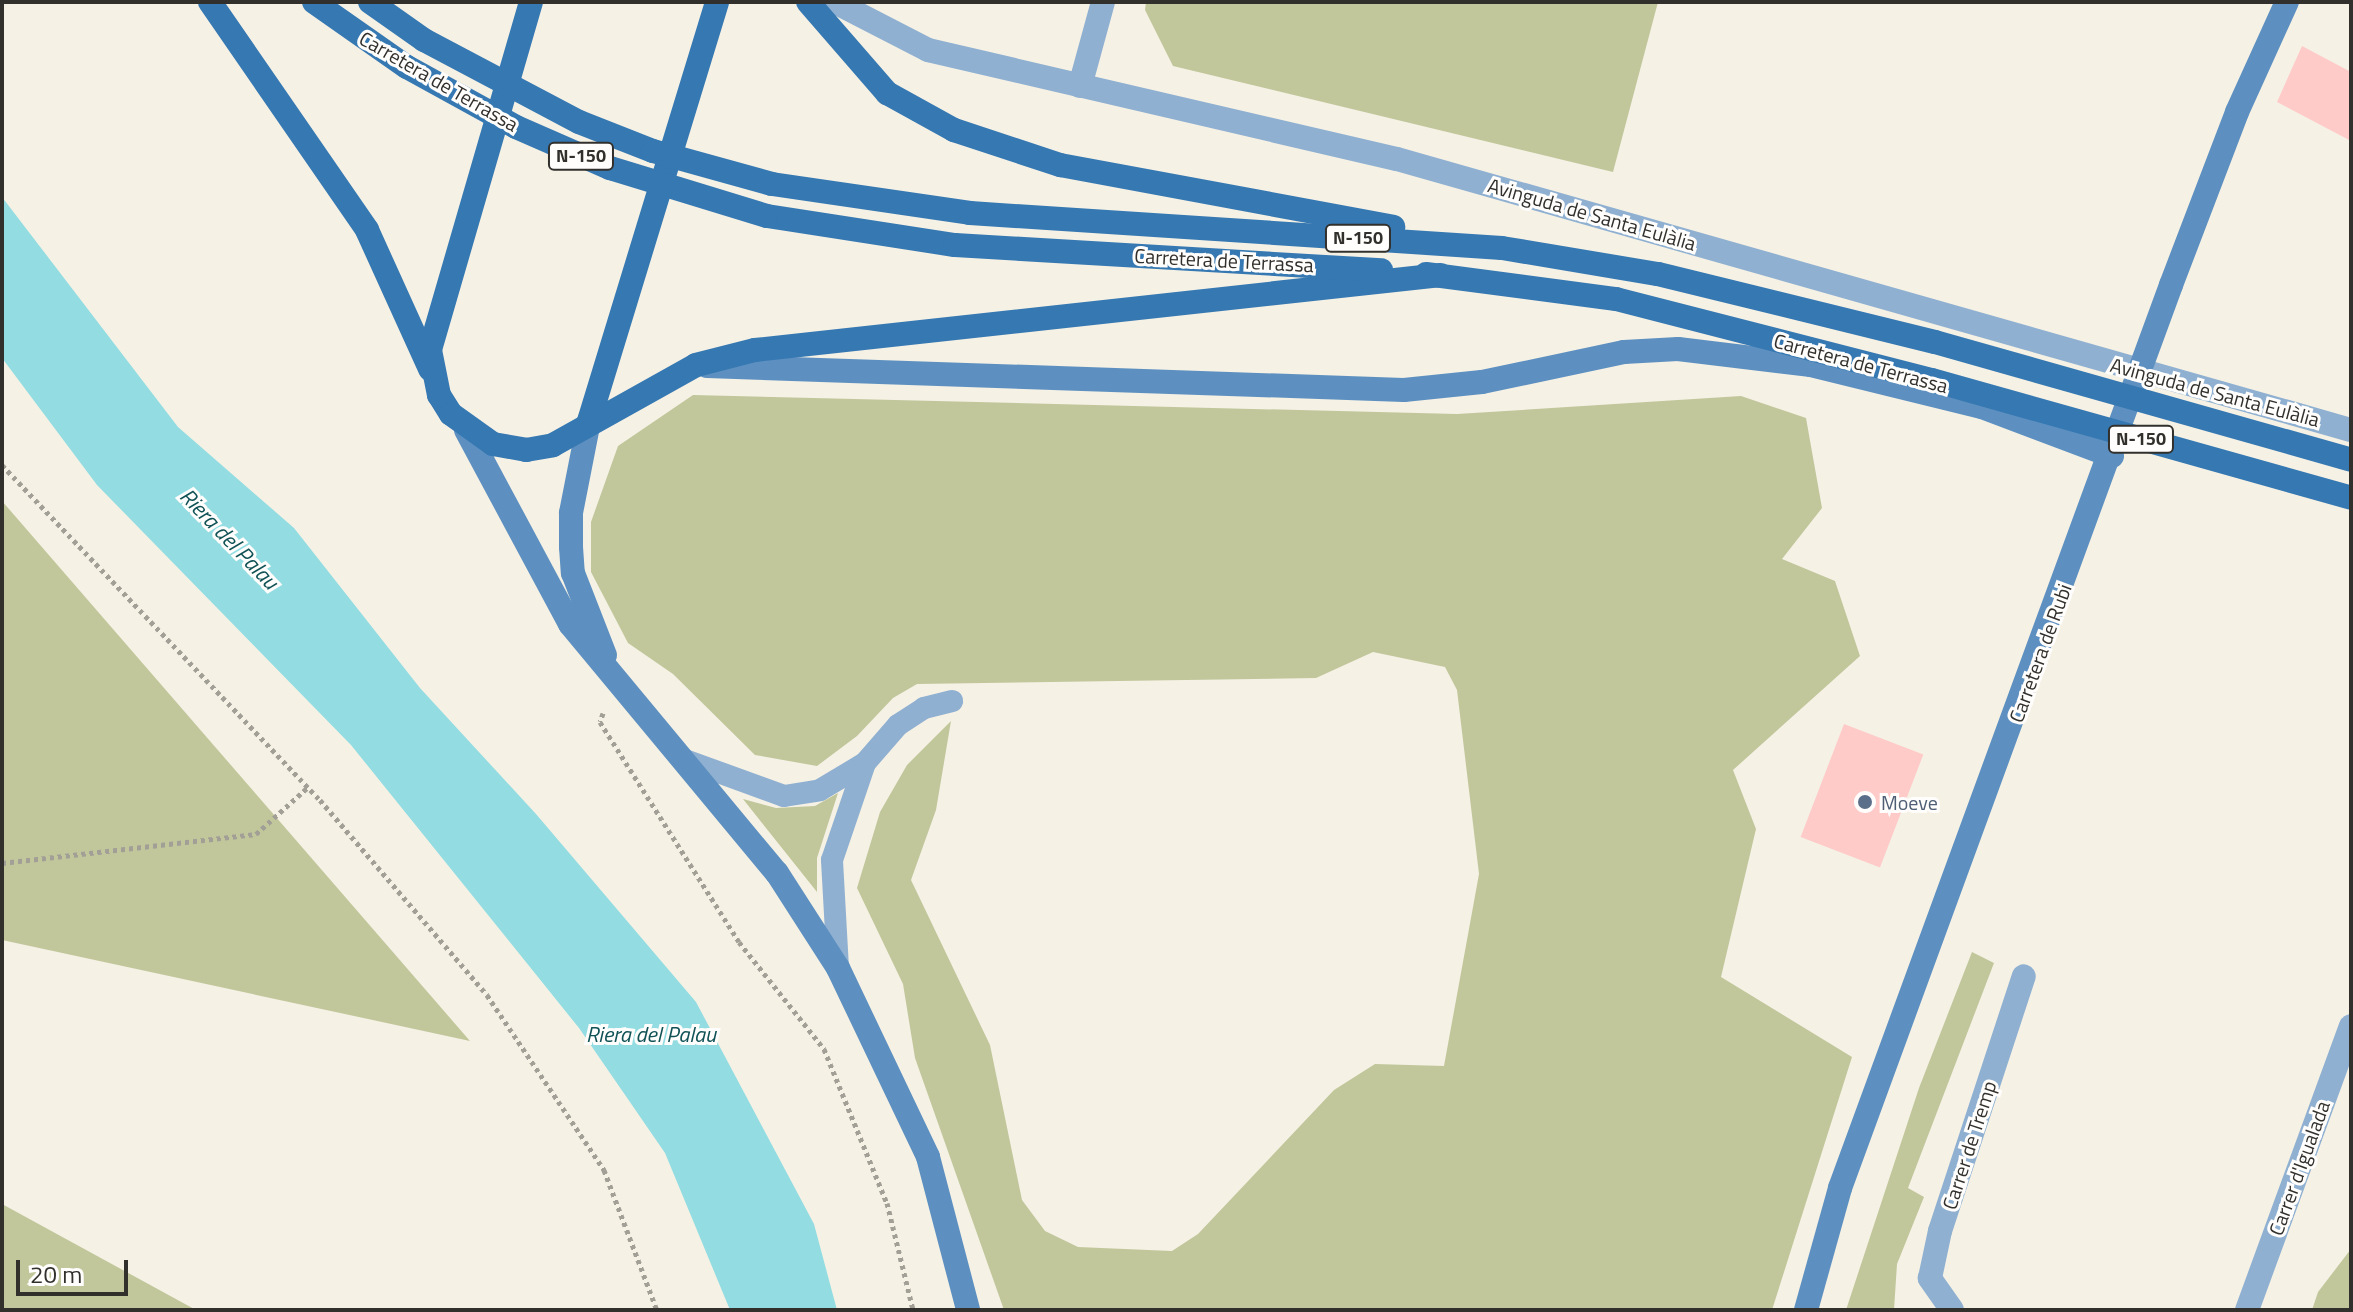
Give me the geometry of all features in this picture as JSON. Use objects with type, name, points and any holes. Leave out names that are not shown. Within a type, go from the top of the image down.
[{"type":"main road","points":[[210,2],[367,230],[451,414],[466,430],[493,444],[526,450],[553,445],[589,421],[696,365],[755,350],[1441,275]]},
{"type":"main road","name":"Carretera de Terrassa","points":[[314,2],[407,67],[479,108],[585,158],[698,198],[767,216],[955,245],[1441,275],[1616,299],[1932,380],[2351,498]]},
{"type":"main road","name":"Carretera de Terrassa","points":[[370,2],[424,40],[579,122],[653,151],[772,184],[970,213],[1502,248],[1658,274],[1935,342],[2351,460]]},
{"type":"main road","points":[[433,374],[430,350],[436,318],[531,2]]},
{"type":"main road","points":[[589,421],[717,2]]},
{"type":"main road","points":[[808,2],[887,93],[954,130],[1060,165],[1502,248]]},
{"type":"street","name":"Avinguda de Santa Eulàlia","points":[[835,2],[928,50],[1397,159],[2351,430]]},
{"type":"street","points":[[1080,86],[1103,2]]},
{"type":"street","name":"Carretera de Rubi","points":[[1806,1310],[1840,1188],[2112,456],[2226,139],[2287,2]]},
{"type":"street","points":[[696,365],[1404,390],[1482,382],[1624,352],[1678,349],[1766,357],[1897,386],[1982,407],[2112,456]]},
{"type":"street","points":[[589,421],[571,513],[573,573],[613,675]]},
{"type":"street","points":[[466,430],[570,624],[777,873],[838,968],[928,1157],[968,1310]]},
{"type":"street","name":"Carrer de Tremp","points":[[1952,1310],[1930,1278],[1940,1231],[2024,976]]},
{"type":"street","name":"Carrer d'Igualada","points":[[2247,1310],[2351,1026]]},
{"type":"lane","points":[[685,760],[784,796],[820,790],[865,763],[898,725],[924,708],[952,701]]},
{"type":"lane","points":[[838,968],[832,860],[865,763]]},
{"type":"path","points":[[2,465],[308,787],[487,995],[568,1111],[604,1170],[657,1310]]},
{"type":"path","points":[[600,722],[739,942],[824,1049],[887,1203],[913,1310]]},
{"type":"path","points":[[2,863],[256,834],[308,787]]},
{"type":"green space","points":[[1146,2],[1658,2],[1613,172],[1173,66],[1145,10]]},
{"type":"green space","points":[[693,395],[1457,414],[1741,396],[1806,418],[1822,508],[1782,559],[1835,581],[1860,656],[1733,770],[1756,829],[1721,977],[1852,1057],[1772,1310],[1004,1310],[915,1058],[903,984],[857,888],[880,812],[907,765],[951,721],[936,810],[911,880],[990,1045],[1022,1200],[1045,1231],[1078,1247],[1172,1251],[1198,1234],[1334,1090],[1375,1064],[1444,1066],[1479,874],[1457,690],[1445,667],[1373,652],[1316,678],[917,684],[893,698],[857,736],[817,766],[755,755],[673,674],[628,643],[591,572],[591,522],[618,446]]},
{"type":"green space","points":[[2,501],[470,1041],[2,940]]},
{"type":"green space","points":[[838,793],[817,858],[817,892],[743,799],[776,808],[815,806]]},
{"type":"green space","points":[[1972,952],[1994,963],[1908,1188],[1924,1197],[1897,1264],[1894,1310],[1846,1310],[1919,1088]]},
{"type":"green space","points":[[2,1204],[196,1310],[2,1310]]},
{"type":"green space","points":[[2351,1249],[2351,1310],[2312,1310],[2318,1292]]},
{"type":"water","name":"Riera del Palau","points":[[2,197],[178,427],[294,528],[420,688],[536,814],[696,1002],[814,1224],[837,1310],[730,1310],[665,1153],[579,1028],[351,745],[97,485],[2,358]]},
{"type":"building","points":[[2302,46],[2351,72],[2351,141],[2277,102]]},
{"type":"building","points":[[1844,724],[1923,754],[1880,867],[1801,837]]},
{"type":"place","name":"Moeve","points":[[1865,802]]}]
